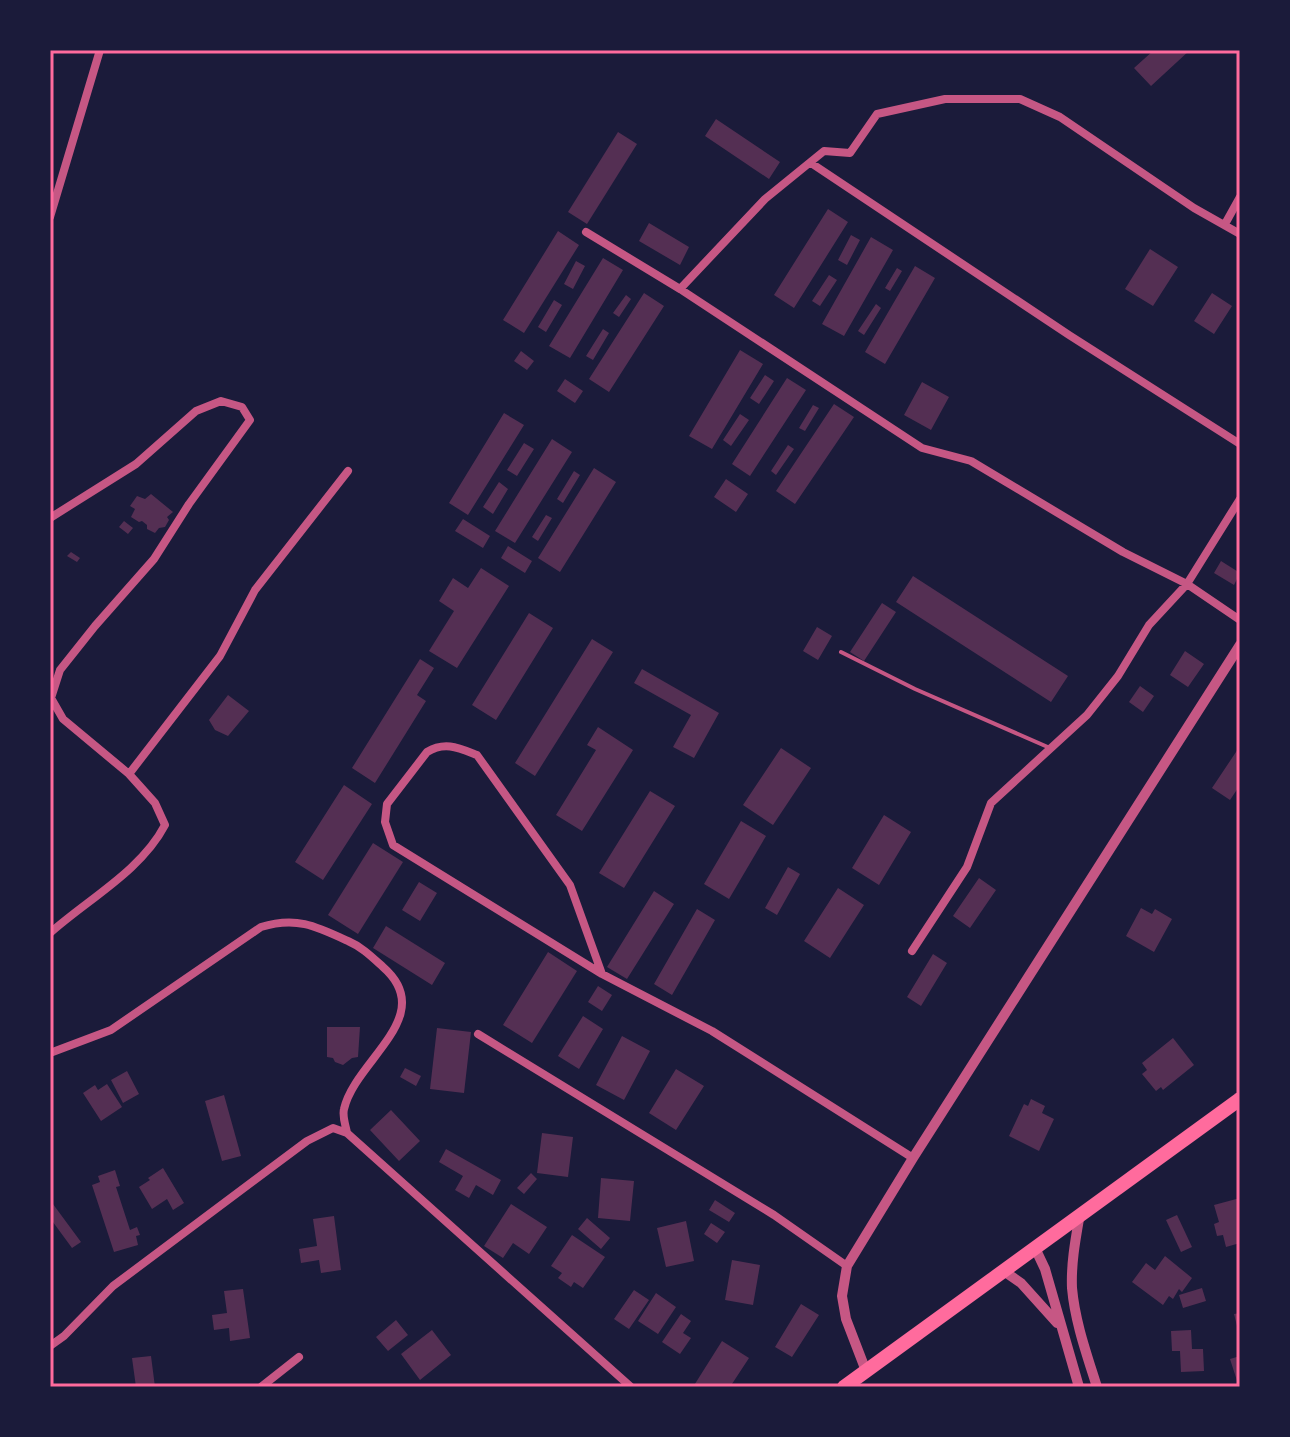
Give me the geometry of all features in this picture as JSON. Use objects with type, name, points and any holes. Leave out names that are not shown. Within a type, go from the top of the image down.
[{"type":"main road","points":[[844,1387],[1240,1099]]},
{"type":"street","points":[[50,217],[100,50]]},
{"type":"street","points":[[680,289],[765,199],[824,151],[850,153],[877,114],[945,99],[1020,99],[1060,117],[1182,201],[1240,234]]},
{"type":"street","points":[[811,163],[1069,335],[1240,444]]},
{"type":"street","points":[[1225,224],[1240,197]]},
{"type":"street","points":[[586,232],[611,250],[680,289],[922,448],[971,461],[1123,552],[1187,584],[1240,620]]},
{"type":"street","points":[[50,518],[136,464],[196,411],[221,401],[242,407],[250,420],[189,504],[154,559],[60,670],[51,698],[63,719],[129,774],[155,803],[165,825],[157,841],[127,870],[50,933]]},
{"type":"street","points":[[129,774],[220,656],[255,590],[348,471]]},
{"type":"street","points":[[912,951],[967,867],[991,803],[1087,715],[1118,676],[1149,625],[1187,584],[1240,499]]},
{"type":"street","points":[[866,1371],[846,1319],[842,1296],[847,1266],[1240,645]]},
{"type":"street","points":[[602,974],[570,885],[477,755],[456,746],[437,746],[427,752],[387,804],[385,822],[393,845],[602,974],[712,1031],[913,1158]]},
{"type":"street","points":[[50,1053],[111,1030],[261,927],[282,921],[312,925],[359,946],[393,976],[404,1001],[399,1024],[355,1083],[343,1112],[347,1133]]},
{"type":"street","points":[[478,1034],[749,1200],[847,1266]]},
{"type":"street","points":[[50,1346],[64,1336],[113,1286],[307,1141],[333,1128],[347,1133],[631,1387]]},
{"type":"street","points":[[1079,1219],[1072,1286],[1076,1316],[1097,1387]]},
{"type":"street","points":[[1036,1250],[1045,1269],[1079,1387]]},
{"type":"street","points":[[1005,1272],[1042,1303],[1061,1327]]},
{"type":"street","points":[[261,1387],[299,1357]]},
{"type":"lane","points":[[841,652],[915,689],[1051,748]]},
{"type":"building","points":[[1154,50],[1190,50],[1151,86],[1134,68]]},
{"type":"building","points":[[716,119],[780,162],[769,179],[705,136]]},
{"type":"building","points":[[618,132],[637,144],[587,224],[568,212]]},
{"type":"building","points":[[828,209],[848,222],[794,308],[774,295]]},
{"type":"building","points":[[649,223],[689,247],[680,265],[639,241]]},
{"type":"building","points":[[558,231],[579,245],[524,333],[503,320]]},
{"type":"building","points":[[851,235],[860,240],[847,265],[838,260]]},
{"type":"building","points":[[871,237],[893,250],[844,336],[822,324]]},
{"type":"building","points":[[1150,249],[1178,267],[1153,306],[1125,289]]},
{"type":"building","points":[[603,258],[623,270],[570,358],[549,346]]},
{"type":"building","points":[[576,261],[585,266],[573,289],[564,284]]},
{"type":"building","points":[[915,266],[935,278],[885,364],[865,352]]},
{"type":"building","points":[[897,268],[902,271],[890,291],[885,288]]},
{"type":"building","points":[[829,275],[837,280],[820,306],[812,301]]},
{"type":"building","points":[[644,293],[664,306],[609,392],[589,379]]},
{"type":"building","points":[[1212,293],[1232,306],[1214,334],[1194,321]]},
{"type":"building","points":[[626,295],[631,299],[619,317],[613,313]]},
{"type":"building","points":[[554,300],[562,305],[546,332],[538,327]]},
{"type":"building","points":[[876,304],[881,308],[864,335],[858,331]]},
{"type":"building","points":[[603,329],[609,333],[593,360],[586,356]]},
{"type":"building","points":[[740,350],[763,364],[712,449],[689,436]]},
{"type":"building","points":[[521,351],[534,361],[527,370],[514,361]]},
{"type":"building","points":[[765,375],[774,381],[759,404],[750,398]]},
{"type":"building","points":[[787,378],[806,390],[750,476],[732,464]]},
{"type":"building","points":[[565,379],[583,391],[575,403],[557,391]]},
{"type":"building","points":[[922,382],[949,397],[931,430],[904,415]]},
{"type":"building","points":[[834,404],[854,417],[795,504],[776,491]]},
{"type":"building","points":[[813,405],[819,408],[805,431],[799,428]]},
{"type":"building","points":[[504,413],[524,425],[468,515],[449,503]]},
{"type":"building","points":[[740,414],[749,420],[731,446],[723,440]]},
{"type":"building","points":[[552,439],[572,452],[515,543],[495,531]]},
{"type":"building","points":[[524,443],[534,449],[517,476],[507,470]]},
{"type":"building","points":[[788,445],[794,449],[776,475],[771,471]]},
{"type":"building","points":[[594,468],[616,482],[560,572],[538,558]]},
{"type":"building","points":[[574,471],[580,475],[563,503],[557,499]]},
{"type":"building","points":[[726,479],[748,494],[736,512],[714,497]]},
{"type":"building","points":[[499,482],[508,489],[493,514],[483,507]]},
{"type":"building","points":[[151,494],[173,512],[167,517],[169,520],[165,527],[155,533],[147,529],[142,521],[131,517],[135,509],[130,506],[137,496],[145,499]]},
{"type":"building","points":[[546,515],[552,518],[538,541],[532,537]]},
{"type":"building","points":[[463,519],[490,536],[483,548],[455,531]]},
{"type":"building","points":[[124,521],[133,528],[128,534],[119,527]]},
{"type":"building","points":[[508,546],[532,561],[525,573],[501,558]]},
{"type":"building","points":[[71,552],[80,558],[77,562],[67,556]]},
{"type":"building","points":[[1221,561],[1240,573],[1234,585],[1214,573]]},
{"type":"building","points":[[481,568],[509,586],[457,668],[429,651],[454,611],[439,601],[453,578],[468,588]]},
{"type":"building","points":[[913,576],[1068,676],[1051,702],[896,602]]},
{"type":"building","points":[[882,603],[896,612],[864,661],[850,652]]},
{"type":"building","points":[[529,613],[553,628],[496,720],[472,705]]},
{"type":"building","points":[[817,627],[832,636],[818,660],[803,651]]},
{"type":"building","points":[[592,639],[613,652],[535,776],[515,763]]},
{"type":"building","points":[[1185,651],[1204,664],[1188,687],[1170,675]]},
{"type":"building","points":[[420,659],[434,668],[417,695],[426,701],[375,783],[352,768]]},
{"type":"building","points":[[642,669],[719,713],[694,758],[673,747],[691,715],[634,683]]},
{"type":"building","points":[[1140,686],[1154,696],[1143,712],[1129,702]]},
{"type":"building","points":[[228,695],[249,711],[228,736],[215,730],[209,720]]},
{"type":"building","points":[[598,727],[633,750],[582,831],[556,815],[596,750],[587,745]]},
{"type":"building","points":[[1240,746],[1240,785],[1230,800],[1212,788]]},
{"type":"building","points":[[781,748],[811,768],[773,825],[743,805]]},
{"type":"building","points":[[344,785],[372,804],[323,880],[295,862]]},
{"type":"building","points":[[650,791],[675,806],[624,888],[599,873]]},
{"type":"building","points":[[884,815],[911,832],[879,885],[852,868]]},
{"type":"building","points":[[741,821],[766,836],[729,899],[704,884]]},
{"type":"building","points":[[373,843],[403,862],[358,934],[328,915]]},
{"type":"building","points":[[788,867],[800,874],[777,915],[765,908]]},
{"type":"building","points":[[979,878],[996,890],[970,928],[953,916]]},
{"type":"building","points":[[419,882],[437,893],[420,921],[402,910]]},
{"type":"building","points":[[838,888],[864,905],[830,958],[804,941]]},
{"type":"building","points":[[654,891],[674,904],[627,979],[607,967]]},
{"type":"building","points":[[1141,908],[1152,914],[1155,909],[1172,919],[1154,952],[1126,936]]},
{"type":"building","points":[[697,909],[715,920],[672,995],[654,984]]},
{"type":"building","points":[[386,926],[445,963],[432,985],[373,948]]},
{"type":"building","points":[[548,952],[577,971],[532,1043],[503,1025]]},
{"type":"building","points":[[933,954],[947,963],[921,1006],[907,997]]},
{"type":"building","points":[[598,986],[612,995],[602,1011],[588,1002]]},
{"type":"building","points":[[583,1016],[603,1029],[579,1069],[558,1056]]},
{"type":"building","points":[[327,1027],[360,1027],[358,1057],[343,1065],[327,1057]]},
{"type":"building","points":[[437,1028],[471,1032],[464,1093],[430,1089]]},
{"type":"building","points":[[622,1036],[650,1051],[624,1100],[596,1085]]},
{"type":"building","points":[[1173,1038],[1194,1065],[1163,1090],[1161,1087],[1156,1091],[1142,1074],[1147,1070],[1142,1063]]},
{"type":"building","points":[[405,1068],[421,1076],[416,1086],[400,1077]]},
{"type":"building","points":[[676,1069],[704,1086],[676,1130],[649,1113]]},
{"type":"building","points":[[127,1071],[139,1094],[123,1103],[111,1080]]},
{"type":"building","points":[[107,1084],[122,1107],[101,1121],[83,1093],[95,1085],[98,1090]]},
{"type":"building","points":[[224,1095],[241,1156],[222,1161],[205,1101]]},
{"type":"building","points":[[1031,1099],[1045,1106],[1042,1113],[1054,1119],[1039,1151],[1009,1136],[1024,1104],[1028,1106]]},
{"type":"building","points":[[391,1110],[420,1141],[399,1161],[370,1130]]},
{"type":"building","points":[[542,1133],[573,1137],[568,1177],[537,1173]]},
{"type":"building","points":[[446,1149],[501,1180],[493,1195],[476,1185],[469,1198],[455,1190],[463,1176],[439,1162]]},
{"type":"building","points":[[163,1168],[184,1203],[173,1210],[167,1199],[152,1209],[139,1187]]},
{"type":"building","points":[[115,1170],[120,1186],[116,1187],[130,1230],[137,1227],[140,1235],[136,1236],[138,1245],[114,1252],[92,1185],[100,1182],[98,1176]]},
{"type":"building","points":[[531,1173],[537,1179],[524,1194],[517,1188]]},
{"type":"building","points":[[601,1178],[634,1181],[630,1221],[598,1218]]},
{"type":"building","points":[[1240,1198],[1240,1243],[1226,1247],[1223,1235],[1217,1236],[1214,1224],[1219,1222],[1214,1205]]},
{"type":"building","points":[[50,1200],[81,1242],[72,1248],[50,1218]]},
{"type":"building","points":[[715,1200],[735,1213],[729,1222],[709,1210]]},
{"type":"building","points":[[511,1204],[547,1227],[529,1254],[513,1243],[503,1258],[484,1246]]},
{"type":"building","points":[[1177,1215],[1192,1247],[1181,1252],[1166,1220]]},
{"type":"building","points":[[334,1216],[341,1270],[321,1273],[319,1260],[301,1263],[299,1249],[317,1246],[313,1219]]},
{"type":"building","points":[[587,1218],[610,1238],[601,1249],[578,1229]]},
{"type":"building","points":[[686,1221],[694,1261],[666,1267],[657,1228]]},
{"type":"building","points":[[711,1223],[725,1232],[717,1243],[704,1234]]},
{"type":"building","points":[[572,1235],[605,1257],[583,1288],[574,1282],[571,1287],[558,1278],[562,1273],[551,1266]]},
{"type":"building","points":[[1165,1256],[1192,1278],[1182,1292],[1179,1289],[1173,1299],[1169,1296],[1163,1305],[1132,1282],[1146,1263],[1155,1270]]},
{"type":"building","points":[[732,1260],[760,1265],[753,1305],[725,1300]]},
{"type":"building","points":[[1202,1288],[1206,1301],[1183,1308],[1179,1295]]},
{"type":"building","points":[[243,1289],[250,1338],[230,1341],[229,1328],[214,1330],[212,1315],[227,1313],[224,1291]]},
{"type":"building","points":[[634,1290],[649,1300],[629,1329],[614,1319]]},
{"type":"building","points":[[656,1293],[676,1307],[658,1334],[638,1321]]},
{"type":"building","points":[[801,1304],[819,1315],[792,1357],[775,1347]]},
{"type":"building","points":[[1240,1313],[1240,1334],[1239,1334],[1234,1314]]},
{"type":"building","points":[[681,1314],[691,1321],[683,1333],[691,1338],[680,1354],[662,1342]]},
{"type":"building","points":[[396,1320],[408,1335],[388,1351],[376,1337]]},
{"type":"building","points":[[432,1330],[451,1355],[420,1380],[401,1354]]},
{"type":"building","points":[[1191,1330],[1192,1349],[1203,1349],[1204,1371],[1181,1372],[1180,1351],[1172,1351],[1171,1331]]},
{"type":"building","points":[[722,1341],[749,1358],[730,1387],[693,1387]]},
{"type":"building","points":[[151,1356],[155,1387],[136,1387],[132,1358]]},
{"type":"building","points":[[1240,1356],[1240,1387],[1239,1387],[1230,1359]]}]
